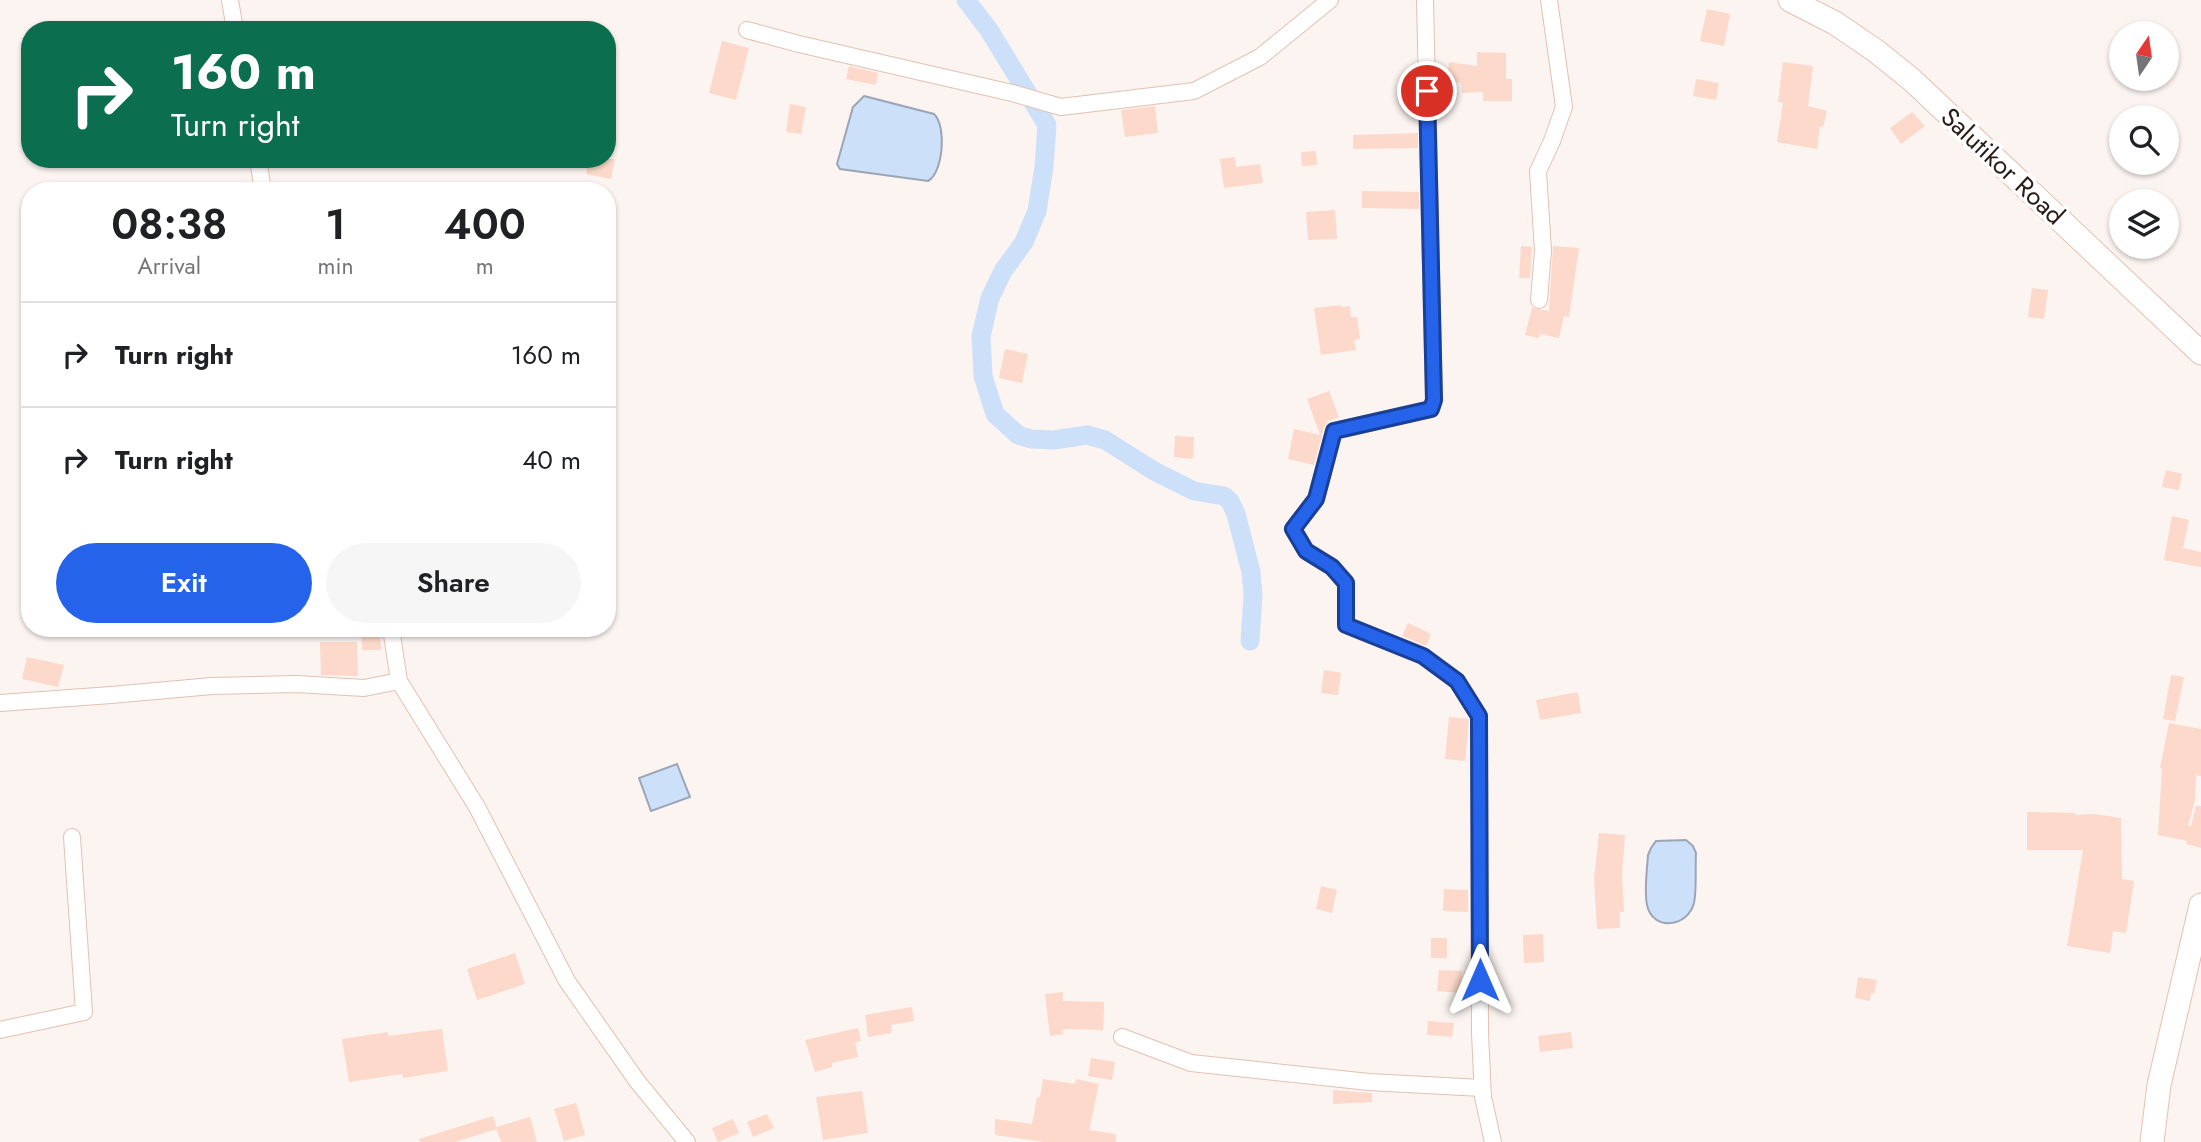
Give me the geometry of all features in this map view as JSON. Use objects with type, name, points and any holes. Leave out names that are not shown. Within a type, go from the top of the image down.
[{"type":"main road","name":"Salutikor Road","points":[[1790,0],[1835,23],[1912,80],[2201,353]]},
{"type":"main road","points":[[2152,1142],[2159,1085],[2201,905]]},
{"type":"street","points":[[229,0],[233,21]]},
{"type":"street","points":[[747,30],[1061,107],[1194,91],[1259,57],[1330,0]]},
{"type":"street","points":[[1425,0],[1434,400],[1431,409],[1334,431],[1316,499],[1293,529],[1306,551],[1332,567],[1346,583],[1346,625],[1423,656],[1457,681],[1479,716],[1482,1088],[1493,1142]]},
{"type":"street","points":[[1539,300],[1543,251],[1538,172],[1564,107],[1549,0]]},
{"type":"street","points":[[392,637],[399,681],[477,807],[568,981],[637,1082],[687,1142]]},
{"type":"street","points":[[0,702],[212,685],[296,684],[364,688],[399,681]]},
{"type":"street","points":[[0,1030],[84,1012],[72,837]]},
{"type":"street","points":[[1122,1037],[1191,1063],[1369,1082],[1482,1088]]},
{"type":"water","points":[[864,96],[934,114],[941,128],[942,149],[937,169],[928,181],[840,169],[837,164],[853,107]]},
{"type":"water","points":[[677,764],[690,797],[651,811],[639,778]]},
{"type":"water","points":[[1686,840],[1696,853],[1694,903],[1685,917],[1663,923],[1650,914],[1647,905],[1648,855],[1656,841]]},
{"type":"building","points":[[1707,9],[1730,14],[1724,46],[1700,41]]},
{"type":"building","points":[[722,41],[749,48],[736,100],[709,93]]},
{"type":"building","points":[[1477,52],[1506,53],[1506,79],[1512,79],[1512,101],[1483,101],[1483,92],[1462,93],[1461,83],[1447,81],[1449,62],[1477,66]]},
{"type":"building","points":[[1783,62],[1813,66],[1808,106],[1827,111],[1823,127],[1820,126],[1817,149],[1777,142],[1783,103],[1778,102]]},
{"type":"building","points":[[849,66],[878,73],[876,85],[846,79]]},
{"type":"building","points":[[1696,79],[1719,83],[1716,100],[1693,96]]},
{"type":"building","points":[[790,104],[806,107],[801,134],[786,132]]},
{"type":"building","points":[[1155,106],[1158,133],[1125,137],[1121,110]]},
{"type":"building","points":[[1912,112],[1925,126],[1901,144],[1890,128]]},
{"type":"building","points":[[1418,133],[1418,148],[1353,149],[1353,135]]},
{"type":"building","points":[[1316,151],[1317,165],[1302,166],[1301,152]]},
{"type":"building","points":[[1235,157],[1236,167],[1260,164],[1263,183],[1224,188],[1220,159]]},
{"type":"building","points":[[587,168],[613,168],[611,179],[586,174]]},
{"type":"building","points":[[1362,191],[1419,192],[1419,209],[1362,208]]},
{"type":"building","points":[[1335,210],[1337,239],[1308,240],[1306,212]]},
{"type":"building","points":[[1521,246],[1532,247],[1530,278],[1519,278]]},
{"type":"building","points":[[1553,246],[1579,248],[1569,317],[1564,316],[1559,338],[1540,334],[1539,338],[1525,335],[1532,308],[1549,311]]},
{"type":"building","points":[[2032,288],[2048,290],[2044,319],[2028,317]]},
{"type":"building","points":[[1350,306],[1351,317],[1357,317],[1360,339],[1354,340],[1356,350],[1321,355],[1314,308]]},
{"type":"building","points":[[1005,349],[1028,354],[1022,383],[999,378]]},
{"type":"building","points":[[1329,391],[1339,417],[1328,421],[1324,428],[1314,465],[1288,459],[1294,429],[1320,435],[1307,399]]},
{"type":"building","points":[[1175,436],[1194,437],[1193,459],[1174,457]]},
{"type":"building","points":[[2166,470],[2182,474],[2179,490],[2162,487]]},
{"type":"building","points":[[2172,516],[2189,520],[2183,548],[2201,552],[2201,567],[2164,560]]},
{"type":"building","points":[[1408,623],[1431,634],[1426,646],[1402,636]]},
{"type":"building","points":[[361,637],[380,637],[381,650],[362,650]]},
{"type":"building","points":[[320,642],[357,642],[358,676],[321,675]]},
{"type":"building","points":[[27,657],[64,665],[58,687],[22,679]]},
{"type":"building","points":[[1324,670],[1341,673],[1338,695],[1321,693]]},
{"type":"building","points":[[2171,675],[2184,677],[2175,721],[2163,719]]},
{"type":"building","points":[[1578,692],[1581,713],[1540,720],[1536,700]]},
{"type":"building","points":[[1449,717],[1469,719],[1465,761],[1445,759]]},
{"type":"building","points":[[2169,723],[2201,729],[2201,776],[2196,775],[2195,800],[2188,826],[2191,826],[2196,806],[2201,806],[2201,848],[2186,844],[2187,841],[2158,835],[2160,768]]},
{"type":"building","points":[[2027,812],[2094,814],[2121,818],[2122,879],[2134,881],[2126,933],[2113,931],[2110,953],[2067,946],[2083,850],[2027,850]]},
{"type":"building","points":[[1599,833],[1625,835],[1622,874],[1624,912],[1620,912],[1620,928],[1597,929],[1594,879]]},
{"type":"building","points":[[1321,886],[1337,890],[1332,913],[1316,909]]},
{"type":"building","points":[[1444,889],[1468,890],[1468,912],[1443,911]]},
{"type":"building","points":[[1543,934],[1544,962],[1524,963],[1523,935]]},
{"type":"building","points":[[1431,938],[1447,938],[1447,958],[1431,958]]},
{"type":"building","points":[[515,953],[525,984],[477,1000],[467,969]]},
{"type":"building","points":[[1439,970],[1462,971],[1461,993],[1437,991]]},
{"type":"building","points":[[1858,977],[1877,980],[1870,1001],[1855,998]]},
{"type":"building","points":[[1063,992],[1063,1001],[1104,1002],[1103,1030],[1063,1029],[1063,1034],[1050,1036],[1045,994]]},
{"type":"building","points":[[912,1007],[914,1021],[891,1025],[892,1033],[868,1037],[865,1015]]},
{"type":"building","points":[[1428,1021],[1454,1023],[1452,1037],[1427,1035]]},
{"type":"building","points":[[858,1028],[861,1041],[855,1042],[858,1057],[832,1063],[832,1067],[815,1072],[805,1040]]},
{"type":"building","points":[[442,1029],[448,1071],[349,1082],[342,1039],[388,1032],[388,1036]]},
{"type":"building","points":[[1571,1032],[1573,1048],[1540,1052],[1538,1036]]},
{"type":"building","points":[[1091,1058],[1115,1062],[1112,1080],[1088,1076]]},
{"type":"building","points":[[1043,1079],[1075,1084],[1076,1079],[1099,1084],[1089,1130],[1116,1134],[1116,1142],[1044,1142],[995,1135],[995,1119],[1032,1124]]},
{"type":"building","points":[[1333,1090],[1372,1093],[1372,1102],[1333,1104]]},
{"type":"building","points":[[862,1091],[868,1133],[823,1140],[816,1097]]},
{"type":"building","points":[[576,1103],[585,1135],[564,1141],[554,1109]]},
{"type":"building","points":[[767,1114],[774,1128],[753,1137],[747,1122]]},
{"type":"building","points":[[493,1116],[497,1129],[455,1142],[420,1142],[419,1139]]},
{"type":"building","points":[[530,1117],[537,1142],[501,1142],[496,1127]]},
{"type":"building","points":[[733,1119],[739,1133],[718,1142],[712,1128]]},
{"type":"waterway","points":[[966,0],[989,30],[1047,125],[1037,211],[1024,242],[1003,271],[990,298],[981,336],[983,376],[995,414],[1018,435],[1031,439],[1054,440],[1087,435],[1105,440],[1154,471],[1194,491],[1224,496],[1230,501],[1251,572],[1253,595],[1250,641]]},
{"type":"route","points":[[1427,91],[1434,400],[1431,409],[1334,431],[1316,499],[1293,529],[1306,551],[1332,567],[1346,583],[1346,625],[1423,656],[1457,681],[1479,716],[1480,980]]}]
